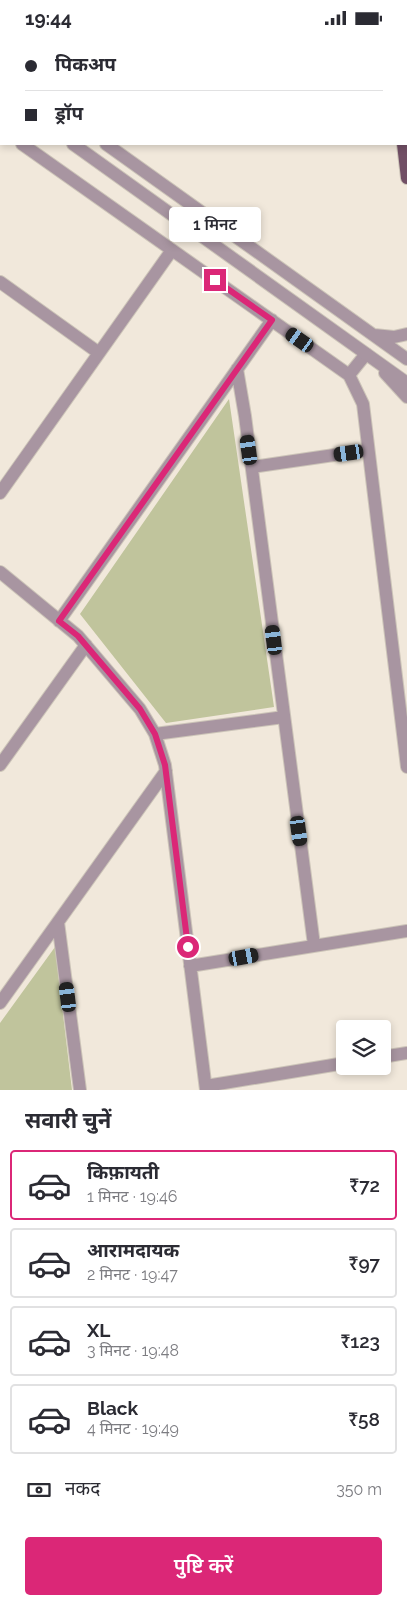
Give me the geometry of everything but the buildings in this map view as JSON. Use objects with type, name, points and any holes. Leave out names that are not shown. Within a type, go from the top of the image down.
[{"type":"main road","points":[[402,145],[407,178]]},
{"type":"street","points":[[23,145],[349,375],[362,404],[407,767]]},
{"type":"street","points":[[74,145],[407,383]]},
{"type":"street","points":[[107,145],[407,359]]},
{"type":"street","points":[[0,493],[172,250]]},
{"type":"street","points":[[2,286],[99,353]]},
{"type":"street","points":[[59,621],[272,320]]},
{"type":"street","points":[[374,335],[394,337],[407,333]]},
{"type":"street","points":[[349,375],[366,353]]},
{"type":"street","points":[[366,353],[407,397]]},
{"type":"street","points":[[237,369],[252,467],[314,945]]},
{"type":"street","points":[[252,467],[368,450]]},
{"type":"street","points":[[2,578],[78,636],[140,709],[155,734],[166,771],[206,1088],[336,1065]]},
{"type":"street","points":[[0,765],[86,645]]},
{"type":"street","points":[[155,734],[284,717]]},
{"type":"street","points":[[0,1003],[166,771]]},
{"type":"street","points":[[58,922],[80,1090]]},
{"type":"street","points":[[190,966],[407,931]]},
{"type":"street","points":[[391,1056],[407,1053]]},
{"type":"green space","points":[[229,399],[274,707],[166,723],[80,614]]},
{"type":"green space","points":[[55,947],[72,1090],[0,1090],[0,1023]]},
{"type":"route","points":[[188,947],[165,765],[155,734],[140,709],[129,696],[78,636],[59,621],[272,320],[215,280]]}]
